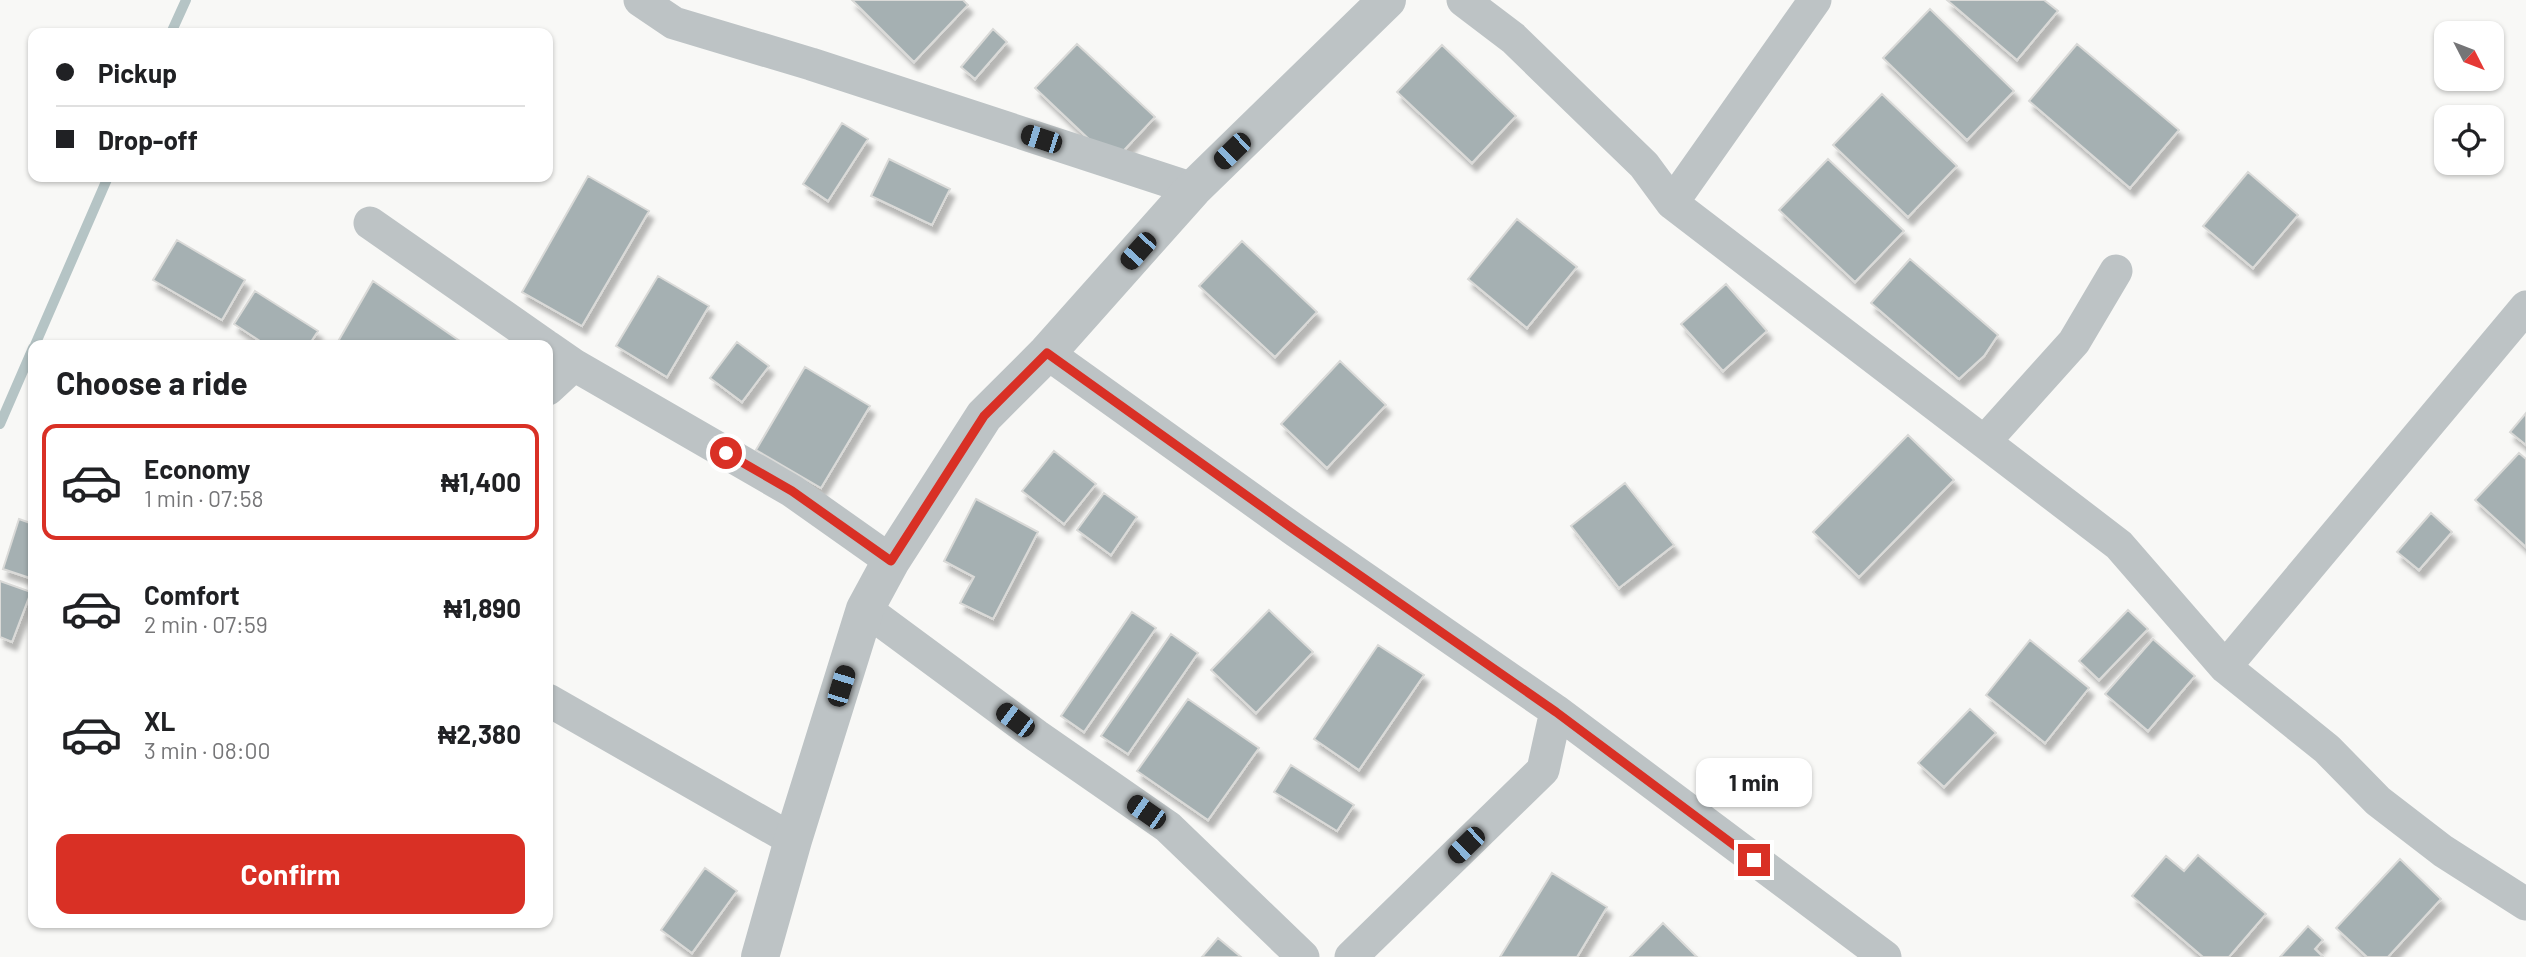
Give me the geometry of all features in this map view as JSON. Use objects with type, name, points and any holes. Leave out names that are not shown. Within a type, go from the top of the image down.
[{"type":"street","points":[[640,0],[674,23],[811,64],[1193,189]]},
{"type":"street","points":[[760,957],[793,840],[865,609],[891,561],[984,416],[1047,353],[1193,189],[1387,0]]},
{"type":"street","points":[[1463,0],[1513,38],[1644,165],[1672,203],[2119,545],[2225,667],[2327,749],[2378,801],[2443,851],[2526,904]]},
{"type":"street","points":[[1672,203],[1815,0]]},
{"type":"street","points":[[370,223],[539,340]]},
{"type":"street","points":[[1985,441],[2074,342],[2116,271]]},
{"type":"street","points":[[2225,667],[2526,307]]},
{"type":"street","points":[[556,352],[792,491],[891,561]]},
{"type":"street","points":[[1047,353],[1556,712],[1885,957]]},
{"type":"street","points":[[865,609],[1037,736],[1168,827],[1303,957]]},
{"type":"street","points":[[553,703],[793,840]]},
{"type":"street","points":[[1351,957],[1543,770],[1556,712]]},
{"type":"building","points":[[852,0],[963,0],[968,5],[914,62]]},
{"type":"building","points":[[1947,0],[2044,0],[2058,11],[2017,60]]},
{"type":"building","points":[[1930,9],[2014,91],[1967,140],[1883,58]]},
{"type":"building","points":[[993,29],[1007,42],[975,79],[961,67]]},
{"type":"building","points":[[1077,44],[1155,117],[1113,162],[1035,88]]},
{"type":"building","points":[[2077,44],[2179,130],[2130,188],[2029,101]]},
{"type":"building","points":[[1442,45],[1516,116],[1472,163],[1397,92]]},
{"type":"building","points":[[1882,94],[1957,166],[1908,217],[1833,145]]},
{"type":"building","points":[[842,123],[868,139],[828,201],[803,184]]},
{"type":"building","points":[[889,159],[950,189],[932,225],[871,196]]},
{"type":"building","points":[[1828,159],[1904,231],[1855,282],[1779,210]]},
{"type":"building","points":[[2248,172],[2298,215],[2253,268],[2203,226]]},
{"type":"building","points":[[588,176],[649,211],[582,326],[522,292]]},
{"type":"building","points":[[1517,219],[1577,267],[1527,328],[1468,279]]},
{"type":"building","points":[[177,240],[245,280],[222,320],[153,280]]},
{"type":"building","points":[[1242,241],[1317,312],[1275,357],[1199,286]]},
{"type":"building","points":[[1910,259],[1998,335],[1984,356],[1959,379],[1871,303]]},
{"type":"building","points":[[658,276],[709,306],[667,377],[616,346]]},
{"type":"building","points":[[373,281],[458,340],[339,340]]},
{"type":"building","points":[[1726,284],[1767,331],[1723,371],[1681,324]]},
{"type":"building","points":[[255,291],[318,331],[312,340],[258,340],[234,324]]},
{"type":"building","points":[[737,342],[769,366],[742,402],[710,378]]},
{"type":"building","points":[[1340,361],[1386,405],[1327,468],[1281,424]]},
{"type":"building","points":[[805,367],[870,406],[821,488],[756,450]]},
{"type":"building","points":[[2526,413],[2526,445],[2510,432]]},
{"type":"building","points":[[1908,435],[1954,480],[1859,577],[1813,532]]},
{"type":"building","points":[[1054,451],[1096,484],[1064,524],[1022,491]]},
{"type":"building","points":[[2519,453],[2526,459],[2526,547],[2475,500]]},
{"type":"building","points":[[1625,483],[1674,545],[1619,588],[1571,526]]},
{"type":"building","points":[[1104,493],[1137,517],[1111,555],[1077,530]]},
{"type":"building","points":[[976,499],[1038,532],[993,619],[960,603],[974,577],[944,561]]},
{"type":"building","points":[[2431,513],[2452,532],[2419,570],[2397,552]]},
{"type":"building","points":[[19,519],[28,522],[28,577],[3,569]]},
{"type":"building","points":[[0,581],[28,591],[28,600],[12,642],[0,637]]},
{"type":"building","points":[[1269,610],[1313,652],[1256,713],[1211,670]]},
{"type":"building","points":[[2128,610],[2148,629],[2099,680],[2079,661]]},
{"type":"building","points":[[1132,612],[1156,628],[1084,732],[1061,716]]},
{"type":"building","points":[[1171,634],[1198,653],[1128,754],[1101,736]]},
{"type":"building","points":[[2153,639],[2195,676],[2148,731],[2105,694]]},
{"type":"building","points":[[2030,640],[2089,688],[2045,743],[1986,695]]},
{"type":"building","points":[[1378,645],[1424,675],[1359,770],[1314,739]]},
{"type":"building","points":[[1188,699],[1259,748],[1208,820],[1137,771]]},
{"type":"building","points":[[1970,709],[1996,733],[1944,787],[1918,763]]},
{"type":"building","points":[[1291,765],[1354,805],[1337,831],[1274,792]]},
{"type":"building","points":[[2198,855],[2266,914],[2229,957],[2203,957],[2132,896],[2166,856],[2184,871]]},
{"type":"building","points":[[2400,859],[2441,899],[2388,957],[2367,957],[2336,928]]},
{"type":"building","points":[[705,868],[737,891],[692,953],[661,930]]},
{"type":"building","points":[[1552,873],[1607,907],[1577,957],[1500,957]]},
{"type":"building","points":[[1663,923],[1697,957],[1630,957]]},
{"type":"building","points":[[2308,926],[2323,940],[2315,949],[2323,957],[2280,957]]},
{"type":"building","points":[[1218,938],[1241,957],[1202,957]]},
{"type":"waterway","points":[[173,28],[186,0]]},
{"type":"waterway","points":[[37,340],[106,182]]},
{"type":"waterway","points":[[0,424],[28,360]]},
{"type":"route","points":[[726,453],[792,491],[891,561],[984,416],[1047,353],[1556,712],[1754,860]]}]
